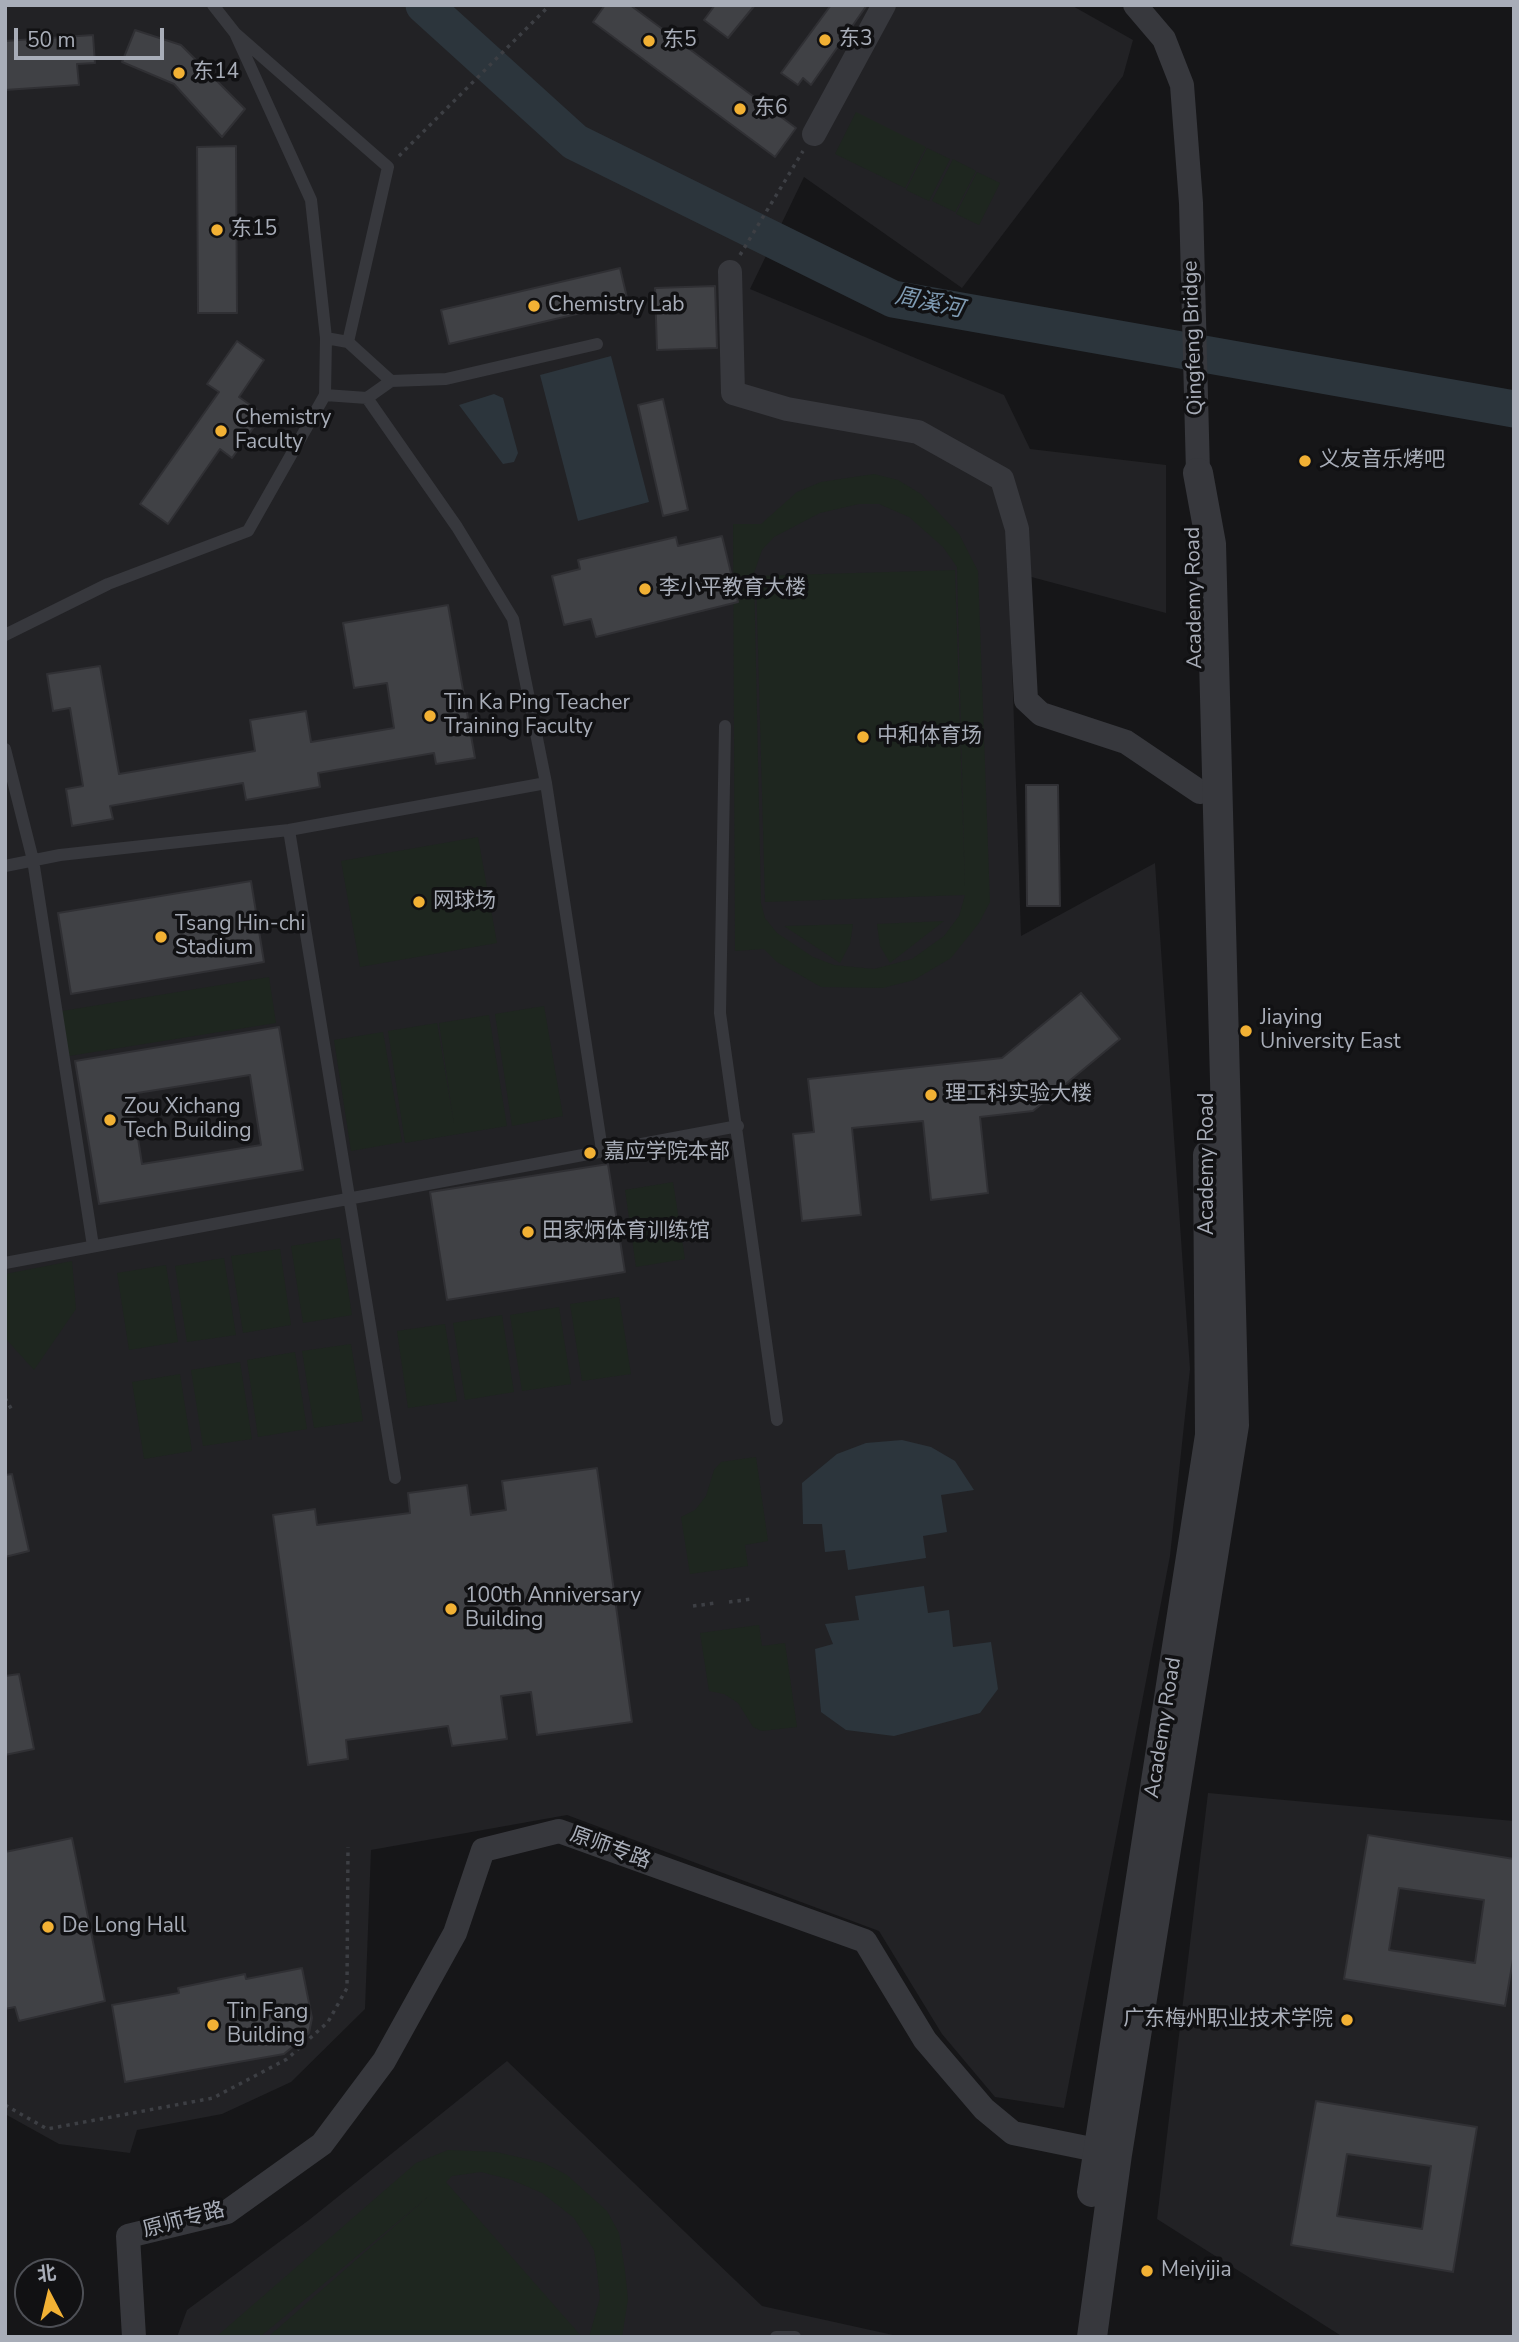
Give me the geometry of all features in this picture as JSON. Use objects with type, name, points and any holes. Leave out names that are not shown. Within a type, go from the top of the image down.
[{"type":"street","points":[[814,134],[884,5]]},
{"type":"street","name":"Qingfeng Bridge","points":[[1135,5],[1164,38],[1182,85],[1191,203],[1198,473]]},
{"type":"street","points":[[730,272],[733,393],[787,409],[918,432],[1002,479],[1017,529],[1026,700],[1041,713],[1126,742],[1200,792]]},
{"type":"street","name":"Academy Road","points":[[1091,2337],[1107,2151],[1210,1436],[1206,947],[1191,546],[1198,473]]},
{"type":"street","name":"Academy Road","points":[[1077,2337],[1234,1425],[1211,544],[1198,473]]},
{"type":"street","name":"原师专路","points":[[134,2337],[128,2236],[227,2212],[322,2144],[384,2061],[455,1933],[483,1850],[559,1831],[866,1941],[925,2040],[984,2109],[1013,2133],[1107,2151]]},
{"type":"lane","points":[[213,5],[235,33],[388,167],[348,342]]},
{"type":"lane","points":[[5,635],[108,584],[248,531],[325,395],[326,338],[311,200],[235,33]]},
{"type":"lane","points":[[326,338],[348,342],[391,382]]},
{"type":"lane","points":[[325,395],[367,398],[391,382],[446,379],[597,344]]},
{"type":"lane","points":[[367,398],[457,527],[513,619],[546,783],[602,1150]]},
{"type":"lane","points":[[725,726],[720,1013],[738,1126],[777,1420]]},
{"type":"lane","points":[[5,749],[33,860],[93,1246]]},
{"type":"lane","points":[[5,866],[33,860],[289,830],[546,783]]},
{"type":"lane","points":[[289,830],[395,1478]]},
{"type":"lane","points":[[5,1263],[738,1126]]},
{"type":"lane","points":[[776,2337],[795,2337]]},
{"type":"path","points":[[388,167],[550,5]]},
{"type":"path","points":[[730,272],[814,134]]},
{"type":"path","points":[[5,1398],[12,1410]]},
{"type":"path","points":[[729,1602],[752,1599]]},
{"type":"path","points":[[693,1606],[716,1603]]},
{"type":"path","points":[[5,2105],[47,2129],[213,2098],[287,2059],[328,2022],[347,1988],[348,1847]]},
{"type":"shaded area","name":"嘉应学院本部","points":[[5,5],[1071,5],[1133,40],[1123,76],[962,288],[804,177],[750,289],[1004,395],[1030,449],[1166,465],[1166,613],[1009,571],[1021,936],[1155,863],[1190,1369],[1170,1556],[1064,2108],[995,2097],[942,2034],[879,1931],[567,1815],[371,1850],[365,2009],[291,2082],[222,2114],[137,2130],[130,2153],[59,2144],[5,2114]]},
{"type":"shaded area","points":[[856,112],[926,147],[905,188],[835,154]]},
{"type":"shaded area","points":[[927,148],[950,159],[929,201],[906,190]]},
{"type":"shaded area","points":[[953,159],[976,171],[955,212],[932,201]]},
{"type":"shaded area","points":[[977,172],[1000,183],[979,225],[956,214]]},
{"type":"shaded area","points":[[611,356],[649,502],[578,521],[540,375]]},
{"type":"shaded area","points":[[494,394],[503,398],[518,453],[514,462],[503,464],[459,405]]},
{"type":"shaded area","points":[[874,474],[898,480],[921,494],[959,534],[978,571],[990,902],[979,923],[951,958],[914,980],[883,988],[821,987],[777,962],[764,949],[735,951],[733,524],[761,524],[797,492],[821,482]],"holes":[[[859,504],[879,504],[909,517],[943,547],[957,567],[965,890],[955,570],[756,576],[765,902],[965,895],[959,916],[944,936],[912,959],[874,969],[834,965],[813,957],[777,933],[765,918],[761,903],[754,573],[762,550],[774,537],[820,513]]]},
{"type":"shaded area","name":"网球场","points":[[478,837],[497,943],[360,967],[341,861]]},
{"type":"shaded area","points":[[944,921],[890,963],[880,946],[877,924]]},
{"type":"shaded area","points":[[853,924],[850,944],[840,963],[784,926]]},
{"type":"shaded area","points":[[269,977],[276,1023],[69,1056],[62,1011]]},
{"type":"shaded area","points":[[544,1006],[563,1116],[512,1126],[495,1014]]},
{"type":"shaded area","points":[[489,1015],[507,1126],[405,1143],[388,1031],[437,1023],[454,1124],[439,1023]]},
{"type":"shaded area","points":[[383,1032],[402,1142],[351,1151],[334,1040]]},
{"type":"shaded area","points":[[673,1182],[685,1259],[636,1267],[625,1190]]},
{"type":"shaded area","points":[[340,1238],[352,1315],[303,1323],[291,1246]]},
{"type":"shaded area","points":[[280,1249],[291,1325],[243,1333],[231,1256]]},
{"type":"shaded area","points":[[224,1258],[236,1335],[187,1342],[175,1266]]},
{"type":"shaded area","points":[[72,1261],[76,1309],[34,1370],[5,1338],[5,1274]]},
{"type":"shaded area","points":[[166,1265],[178,1342],[129,1350],[117,1273]]},
{"type":"shaded area","points":[[619,1297],[631,1374],[582,1381],[570,1304]]},
{"type":"shaded area","points":[[559,1307],[571,1384],[522,1391],[510,1315]]},
{"type":"shaded area","points":[[502,1315],[514,1392],[465,1400],[453,1323]]},
{"type":"shaded area","points":[[445,1324],[457,1401],[408,1408],[397,1331]]},
{"type":"shaded area","points":[[351,1344],[363,1421],[314,1428],[302,1351]]},
{"type":"shaded area","points":[[295,1352],[307,1429],[258,1437],[247,1360]]},
{"type":"shaded area","points":[[240,1362],[252,1439],[203,1446],[191,1370]]},
{"type":"shaded area","points":[[180,1374],[192,1451],[144,1459],[132,1382]]},
{"type":"shaded area","points":[[902,1440],[931,1447],[955,1461],[974,1490],[941,1495],[947,1532],[923,1536],[926,1558],[848,1570],[845,1550],[825,1552],[822,1524],[803,1524],[802,1483],[837,1454],[866,1443]]},
{"type":"shaded area","points":[[756,1457],[768,1541],[745,1545],[748,1566],[690,1574],[681,1517],[695,1510],[706,1496],[714,1470],[721,1462]]},
{"type":"shaded area","points":[[924,1586],[928,1613],[949,1610],[953,1647],[991,1642],[998,1689],[980,1713],[894,1736],[846,1730],[821,1712],[815,1649],[833,1644],[825,1624],[859,1620],[855,1596]]},
{"type":"shaded area","points":[[759,1625],[762,1646],[785,1643],[797,1727],[762,1731],[753,1727],[738,1703],[724,1694],[709,1691],[700,1633]]},
{"type":"shaded area","name":"广东梅州职业技术学院","points":[[1208,1793],[1514,1821],[1514,2337],[1343,2337],[1157,2219]]},
{"type":"shaded area","points":[[507,2061],[762,2306],[902,2337],[177,2337],[187,2310],[309,2220]]},
{"type":"shaded area","points":[[448,2150],[496,2152],[544,2163],[567,2175],[607,2211],[619,2233],[625,2271],[628,2299],[622,2337],[589,2337],[600,2298],[597,2271],[594,2250],[574,2218],[542,2193],[512,2180],[481,2172],[452,2176],[446,2182],[582,2337],[268,2337],[430,2195],[260,2337],[216,2337],[416,2163]]},
{"type":"building","points":[[605,5],[630,5],[796,128],[775,157],[593,22]]},
{"type":"building","points":[[715,5],[755,5],[728,38],[704,20]]},
{"type":"building","name":"东3","points":[[831,5],[867,5],[811,85],[803,78],[798,85],[781,73]]},
{"type":"building","name":"东14","points":[[135,30],[181,45],[245,109],[222,137],[174,84],[122,62]]},
{"type":"building","points":[[93,35],[95,63],[77,64],[79,85],[5,90],[5,41]]},
{"type":"building","name":"东15","points":[[236,146],[237,313],[198,313],[197,147]]},
{"type":"building","name":"Chemistry Lab","points":[[620,268],[628,302],[449,344],[441,310]]},
{"type":"building","points":[[715,286],[717,348],[657,350],[655,288]]},
{"type":"building","name":"Chemistry Faculty","points":[[237,341],[264,360],[239,397],[263,414],[232,458],[220,449],[168,524],[140,504],[219,392],[207,384]]},
{"type":"building","points":[[663,399],[688,510],[663,516],[638,405]]},
{"type":"building","name":"李小平教育大楼","points":[[722,536],[738,602],[596,637],[591,619],[564,625],[552,576],[580,569],[578,560],[676,537],[678,546]]},
{"type":"building","name":"Tin Ka Ping Teacher Training Faculty","points":[[448,605],[475,758],[436,764],[434,753],[318,773],[320,787],[246,800],[243,783],[110,806],[113,819],[72,826],[66,789],[83,786],[70,708],[53,711],[47,674],[100,666],[119,774],[255,751],[250,720],[306,711],[311,742],[394,728],[387,683],[354,688],[343,623]]},
{"type":"building","points":[[1026,785],[1058,785],[1060,906],[1027,906]]},
{"type":"building","name":"Tsang Hin-chi Stadium","points":[[251,881],[264,962],[71,994],[58,913]]},
{"type":"building","name":"理工科实验大楼","points":[[1081,993],[1120,1039],[1033,1111],[980,1117],[988,1193],[931,1200],[923,1121],[852,1128],[861,1215],[802,1221],[793,1134],[814,1132],[808,1079],[1002,1058]]},
{"type":"building","name":"Zou Xichang Tech Building","points":[[279,1027],[303,1170],[99,1204],[75,1061]],"holes":[[[250,1075],[261,1145],[142,1164],[131,1094]]]},
{"type":"building","name":"田家炳体育训练馆","points":[[608,1164],[625,1272],[447,1300],[430,1192]]},
{"type":"building","name":"100th Anniversary Building","points":[[597,1468],[632,1722],[537,1735],[531,1692],[501,1696],[507,1739],[452,1746],[448,1726],[346,1740],[348,1759],[308,1765],[273,1515],[315,1509],[317,1525],[410,1513],[408,1493],[467,1485],[471,1515],[506,1510],[502,1481]]},
{"type":"building","points":[[12,1474],[29,1551],[5,1557],[5,1475]]},
{"type":"building","points":[[19,1674],[34,1749],[5,1755],[5,1676]]},
{"type":"building","points":[[1368,1835],[1514,1859],[1514,1954],[1505,2006],[1344,1979]],"holes":[[[1399,1888],[1484,1900],[1475,1963],[1389,1950]]]},
{"type":"building","name":"De Long Hall","points":[[72,1838],[105,2001],[19,2021],[15,2007],[5,2009],[5,1852]]},
{"type":"building","name":"Tin Fang Building","points":[[302,1968],[312,2018],[309,2033],[284,2054],[125,2082],[112,2005],[179,1993],[178,1988],[245,1974],[246,1979]]},
{"type":"building","points":[[1316,2101],[1477,2127],[1453,2272],[1291,2245]],"holes":[[[1347,2154],[1431,2166],[1422,2229],[1337,2216]]]},
{"type":"waterway","name":"周溪河","points":[[424,5],[575,142],[893,299],[1514,409]]},
{"type":"place","name":"东3","points":[[825,40]]},
{"type":"place","name":"东5","points":[[649,41]]},
{"type":"place","name":"东14","points":[[179,73]]},
{"type":"place","name":"东6","points":[[740,109]]},
{"type":"place","name":"东15","points":[[217,230]]},
{"type":"place","name":"Chemistry Lab","points":[[534,306]]},
{"type":"place","name":"Chemistry Faculty","points":[[221,431]]},
{"type":"place","name":"义友音乐烤吧","points":[[1305,461]]},
{"type":"place","name":"李小平教育大楼","points":[[645,589]]},
{"type":"place","name":"Tin Ka Ping Teacher Training Faculty","points":[[430,716]]},
{"type":"place","name":"中和体育场","points":[[863,737]]},
{"type":"place","name":"网球场","points":[[419,902]]},
{"type":"place","name":"Tsang Hin-chi Stadium","points":[[161,937]]},
{"type":"place","name":"Jiaying University East","points":[[1246,1031]]},
{"type":"place","name":"理工科实验大楼","points":[[931,1095]]},
{"type":"place","name":"Zou Xichang Tech Building","points":[[110,1120]]},
{"type":"place","name":"嘉应学院本部","points":[[590,1153]]},
{"type":"place","name":"田家炳体育训练馆","points":[[528,1232]]},
{"type":"place","name":"100th Anniversary Building","points":[[451,1609]]},
{"type":"place","name":"De Long Hall","points":[[48,1927]]},
{"type":"place","name":"广东梅州职业技术学院","points":[[1347,2020]]},
{"type":"place","name":"Tin Fang Building","points":[[213,2025]]},
{"type":"place","name":"Meiyijia","points":[[1147,2271]]}]
